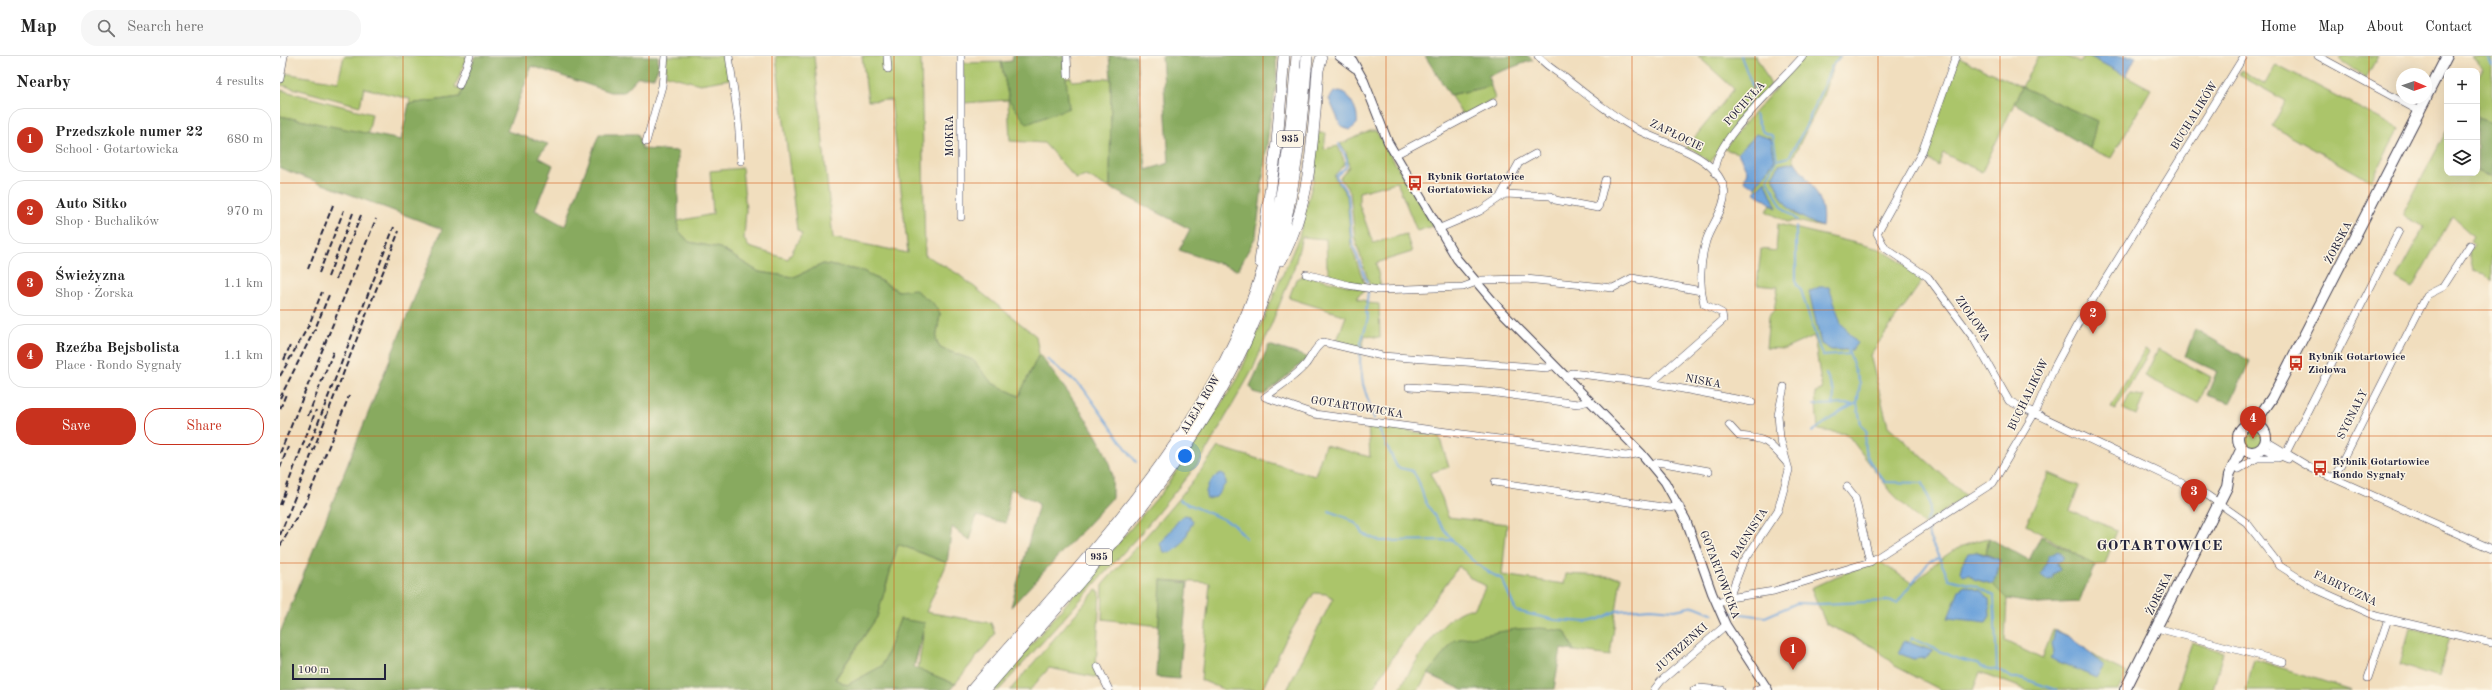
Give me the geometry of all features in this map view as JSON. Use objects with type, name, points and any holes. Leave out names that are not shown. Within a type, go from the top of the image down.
[{"type":"main road","points":[[1257,288],[1277,143],[1284,56]]},
{"type":"main road","name":"ALEJA ROW","points":[[972,690],[1113,528],[1180,440],[1224,365],[1257,288],[1273,235],[1283,190],[1300,62],[1307,56]]},
{"type":"main road","name":"ŻORSKA","points":[[2432,86],[2447,56]]},
{"type":"main road","points":[[1269,283],[1290,243],[1302,202],[1309,165],[1318,70],[1324,57]]},
{"type":"main road","name":"ALEJA ROW","points":[[985,690],[1168,473],[1206,418],[1231,373],[1254,322],[1269,283],[1282,237],[1293,184],[1300,62]]},
{"type":"main road","name":"ŻORSKA","points":[[2258,426],[2423,104]]},
{"type":"main road","points":[[2246,425],[2258,426],[2264,444],[2246,450],[2238,440],[2239,431],[2246,425]]},
{"type":"main road","name":"ŻORSKA","points":[[2227,487],[2229,475],[2246,450]]},
{"type":"main road","name":"ŻORSKA","points":[[2125,690],[2218,503],[2239,469],[2246,450]]},
{"type":"street","points":[[280,79],[284,56]]},
{"type":"street","points":[[460,85],[470,56]]},
{"type":"street","points":[[646,142],[662,86],[665,56]]},
{"type":"street","points":[[728,56],[738,118],[741,161]]},
{"type":"street","points":[[886,56],[888,69]]},
{"type":"street","name":"MOKRA","points":[[961,56],[961,217]]},
{"type":"street","points":[[1067,56],[1068,75]]},
{"type":"street","name":"GOTARTOWICKA","points":[[1339,56],[1357,70]]},
{"type":"street","name":"GOTARTOWICKA","points":[[1350,56],[1366,85],[1380,127],[1438,229],[1457,259],[1476,283],[1566,378],[1641,453],[1680,506],[1726,625],[1767,688]]},
{"type":"street","name":"ZAPŁOCIE","points":[[1538,56],[1613,115],[1639,131],[1696,155],[1715,173],[1723,186],[1725,198],[1712,225],[1701,261],[1701,291]]},
{"type":"street","name":"POCHYŁA","points":[[1715,173],[1714,164],[1720,150],[1745,118],[1803,56]]},
{"type":"street","name":"ZIOŁOWA","points":[[1956,56],[1922,152],[1877,233],[1885,248],[1928,277],[1974,339],[2009,401],[2034,414],[2185,483],[2218,503]]},
{"type":"street","name":"BUCHALIKÓW","points":[[1717,604],[1729,598],[1774,591],[1870,562],[1993,483],[2034,414],[2054,368],[2077,325],[2244,56]]},
{"type":"street","points":[[2318,56],[2419,111]]},
{"type":"street","points":[[1300,62],[1324,57]]},
{"type":"street","points":[[1395,155],[1493,103]]},
{"type":"street","points":[[1438,229],[1480,211],[1501,195],[1519,163],[1535,154]]},
{"type":"street","points":[[1501,195],[1533,194],[1551,196],[1555,200],[1598,208],[1605,180]]},
{"type":"street","points":[[2285,455],[2399,231]]},
{"type":"street","name":"SYGNAŁY","points":[[2334,478],[2427,295],[2444,286],[2470,245]]},
{"type":"street","points":[[1306,274],[1348,285],[1379,290],[1464,287],[1482,280],[1526,279],[1613,288],[1632,278],[1701,291],[1704,304],[1722,312],[1723,320],[1651,383],[1572,373],[1566,378]]},
{"type":"street","name":"GOTARTOWICKA","points":[[1554,365],[1547,368],[1382,356],[1323,342],[1316,347],[1302,368],[1265,397],[1314,414],[1626,456],[1641,453]]},
{"type":"street","name":"NISKA","points":[[1651,383],[1752,402]]},
{"type":"street","points":[[1409,387],[1489,392],[1578,404],[1589,401]]},
{"type":"street","name":"BAGNISTA","points":[[1729,598],[1742,564],[1778,510],[1789,470],[1778,415],[1784,387]]},
{"type":"street","points":[[1729,425],[1738,436],[1752,437],[1770,443],[1787,464]]},
{"type":"street","points":[[2264,444],[2311,468],[2492,549]]},
{"type":"street","name":"ŻORSKA","points":[[2239,469],[2262,457],[2285,455]]},
{"type":"street","points":[[1652,466],[1658,462],[1709,471]]},
{"type":"street","points":[[1495,482],[1669,508],[1680,506]]},
{"type":"street","points":[[1847,487],[1855,497],[1870,562]]},
{"type":"street","name":"FABRYCZNA","points":[[2218,503],[2247,523],[2275,560],[2290,574],[2316,589],[2363,612],[2492,643]]},
{"type":"street","points":[[2368,678],[2388,619]]},
{"type":"street","name":"JUTRZENKI","points":[[1654,690],[1661,681],[1726,625]]},
{"type":"street","points":[[2157,628],[2283,662]]},
{"type":"street","points":[[1098,667],[1109,690]]},
{"type":"street","points":[[1694,690],[1699,688],[1722,690]]},
{"type":"street","points":[[1756,690],[1767,688]]},
{"type":"green space","points":[[344,56],[467,56],[455,87],[463,89],[460,97],[409,104],[410,99],[364,88],[360,106],[281,85],[284,73],[338,82]]},
{"type":"green space","points":[[475,56],[658,56],[658,68],[654,77],[638,77],[624,92],[610,92],[532,66],[507,131],[548,144],[538,157],[553,165],[535,210],[565,226],[599,134],[638,134],[642,149],[678,151],[678,230],[689,242],[720,248],[759,272],[794,277],[823,264],[863,271],[898,291],[914,289],[933,303],[940,314],[936,340],[940,348],[973,360],[992,383],[1019,396],[1039,354],[1058,379],[1091,426],[1107,457],[1112,473],[1112,498],[1011,607],[1039,504],[1010,488],[1006,523],[976,516],[970,541],[952,527],[947,563],[898,544],[877,617],[835,679],[847,685],[882,666],[900,619],[925,623],[914,667],[955,684],[950,690],[280,690],[280,633],[442,229],[280,168],[280,116],[401,140],[409,104],[460,97]]},
{"type":"green space","points":[[666,56],[727,56],[730,79],[700,84],[666,75]]},
{"type":"green space","points":[[776,56],[814,56],[833,238],[908,253],[891,100],[868,101],[862,56],[921,56],[925,255],[958,274],[1036,336],[1039,354],[1019,396],[992,383],[973,360],[940,348],[936,340],[940,314],[863,271],[823,264],[794,277],[759,272],[720,248],[689,242],[678,230],[678,221],[713,214],[710,171],[742,168],[746,210],[744,239],[749,247],[788,259],[802,234],[797,230]]},
{"type":"green space","points":[[1013,56],[1064,56],[1069,108],[1027,124],[1009,100],[1001,62],[1012,61]]},
{"type":"green space","points":[[1109,56],[1136,56],[1146,170],[1169,163],[1162,56],[1276,56],[1277,83],[1270,120],[1256,236],[1238,270],[1179,250],[1190,229],[1110,188],[1111,78]]},
{"type":"green space","points":[[1425,56],[1528,56],[1533,60],[1488,76],[1491,86],[1450,95]]},
{"type":"green space","points":[[1698,56],[1756,56],[1771,85],[1739,121],[1710,163],[1694,150],[1686,148],[1734,89]]},
{"type":"green space","points":[[1805,56],[1841,56],[1834,64],[1821,101],[1793,157],[1795,162],[1779,165],[1793,213],[1822,227],[1797,221],[1787,222],[1766,211],[1771,204],[1776,208],[1765,182],[1757,190],[1755,187],[1775,160],[1756,134],[1738,153],[1724,149],[1751,116]]},
{"type":"green space","points":[[2038,56],[2066,56],[2080,63],[2084,56],[2089,56],[2151,89],[2111,158],[2090,149],[2096,121],[2022,87]]},
{"type":"green space","points":[[2342,56],[2378,56],[2366,78],[2340,60]]},
{"type":"green space","points":[[2472,56],[2492,56],[2492,123],[2480,119],[2480,74],[2483,68]]},
{"type":"green space","points":[[1959,58],[2022,87],[1982,172],[1943,153],[1938,166],[1923,155]]},
{"type":"green space","points":[[1001,62],[1009,100],[1069,108],[1064,78],[1071,77],[1072,81],[1111,78],[1110,188],[1086,176],[1076,179],[1044,143],[1010,141],[1008,100],[964,103],[963,63]]},
{"type":"green space","points":[[2276,64],[2399,129],[2371,181],[2272,126],[2286,101],[2239,75],[2241,70],[2265,84]]},
{"type":"green space","points":[[1491,86],[1495,99],[1463,115],[1450,95]]},
{"type":"green space","points":[[2022,87],[2097,121],[2090,149],[2014,103]]},
{"type":"green space","points":[[281,90],[372,114],[368,134],[280,116]]},
{"type":"green space","points":[[2480,119],[2492,123],[2492,176],[2480,172]]},
{"type":"green space","points":[[1370,131],[1376,131],[1433,226],[1417,231],[1397,182],[1359,192],[1359,204],[1373,243],[1406,234],[1412,252],[1376,263],[1381,288],[1370,286],[1355,239],[1350,192],[1340,178],[1349,167],[1346,152],[1340,144]]},
{"type":"green space","points":[[1317,133],[1326,133],[1324,149],[1338,146],[1345,163],[1334,176],[1347,196],[1351,246],[1365,285],[1348,283],[1331,277],[1327,266],[1326,239],[1302,237],[1294,269],[1253,369],[1201,460],[1141,533],[999,690],[992,690],[1163,491],[1237,380],[1299,237],[1314,177]]},
{"type":"green space","points":[[2444,136],[2444,176],[2480,176],[2480,172],[2492,177],[2492,281],[2484,273],[2473,270],[2469,252],[2474,246],[2470,241],[2473,236],[2452,217],[2412,288],[2396,279],[2424,227],[2407,218],[2403,214]]},
{"type":"green space","points":[[1778,224],[1880,249],[1925,277],[1870,355],[1888,426],[1966,496],[1924,525],[1892,493],[1847,434],[1818,430],[1815,392],[1822,390],[1814,336],[1785,349],[1766,348],[1769,316],[1774,310],[1778,287],[1757,285],[1761,249],[1776,251]]},
{"type":"green space","points":[[1304,275],[1366,290],[1357,296],[1358,299],[1366,301],[1366,303],[1379,304],[1380,338],[1365,335],[1362,349],[1336,343],[1346,316],[1289,298],[1296,279]]},
{"type":"green space","points":[[2195,329],[2250,361],[2230,403],[2207,395],[2217,371],[2185,356]]},
{"type":"green space","points":[[1269,345],[1307,357],[1305,361],[1264,395],[1253,392],[1250,386]]},
{"type":"green space","points":[[2145,349],[2149,352],[2115,410],[2111,407]]},
{"type":"green space","points":[[2158,349],[2211,377],[2198,403],[2145,376]]},
{"type":"green space","points":[[2130,394],[2144,396],[2136,415],[2123,409]]},
{"type":"green space","points":[[1368,424],[1439,436],[1449,467],[1430,473],[1442,498],[1448,517],[1507,524],[1502,575],[1564,584],[1566,574],[1621,577],[1610,656],[1574,651],[1565,631],[1428,674],[1418,690],[1399,690],[1421,654],[1441,628],[1452,617],[1463,611],[1474,609],[1486,586],[1469,577],[1459,566],[1399,648],[1372,690],[1287,690],[1333,598],[1326,594],[1314,593],[1285,641],[1262,690],[1225,690],[1201,680],[1210,583],[1161,580],[1159,626],[1102,619],[1103,584],[1177,500],[1218,447],[1315,476],[1325,445],[1370,457]]},
{"type":"green space","points":[[2252,428],[2259,431],[2262,438],[2259,445],[2252,448],[2245,445],[2242,438],[2245,431]]},
{"type":"green space","points":[[2049,473],[2079,486],[2070,511],[2117,530],[2105,564],[2095,565],[2026,525]]},
{"type":"green space","points":[[2041,536],[2095,565],[2079,602],[2038,604],[2007,599],[1992,584],[1996,578],[2000,560],[1986,554],[1989,538],[2029,560]]},
{"type":"green space","points":[[1989,538],[1986,554],[1977,552],[1968,574],[1974,579],[1992,584],[2007,599],[2005,641],[2042,659],[2053,630],[2060,632],[2072,638],[2101,660],[2127,673],[2118,690],[2027,690],[1980,672],[1973,690],[1941,690],[1895,666],[1876,648],[1826,624],[1811,588],[1837,576],[1879,561],[1913,584],[1930,568],[1956,549]]},
{"type":"green space","points":[[898,544],[947,563],[926,612],[991,623],[995,634],[955,684],[918,669],[924,630],[914,667],[900,620],[882,666],[847,685],[835,680],[877,617]]},
{"type":"green space","points":[[1161,580],[1188,583],[1179,679],[1156,677]]},
{"type":"green space","points":[[1096,590],[1100,592],[1096,666],[1100,678],[1049,668],[1030,690],[1010,690]]},
{"type":"green space","points":[[1541,628],[1565,631],[1574,651],[1561,649],[1554,689],[1463,690],[1428,674],[1454,640],[1516,629]]},
{"type":"green space","points":[[2410,628],[2450,636],[2439,677],[2400,664]]},
{"type":"green space","points":[[2192,642],[2223,652],[2213,690],[2176,690]]},
{"type":"green space","points":[[2254,659],[2351,690],[2246,690]]},
{"type":"water","points":[[2089,56],[2136,56],[2126,76]]},
{"type":"water","points":[[1340,91],[1351,100],[1357,115],[1357,124],[1350,130],[1341,126],[1329,99],[1334,92]]},
{"type":"water","points":[[1756,134],[1771,139],[1775,160],[1755,187],[1744,181],[1747,171],[1738,153]]},
{"type":"water","points":[[1795,162],[1816,192],[1822,208],[1822,227],[1803,218],[1790,209],[1785,203],[1777,187],[1773,176],[1779,165]]},
{"type":"water","points":[[1765,181],[1777,208],[1754,192]]},
{"type":"water","points":[[1819,287],[1829,287],[1841,323],[1857,343],[1852,350],[1831,350],[1821,344],[1809,292]]},
{"type":"water","points":[[1221,473],[1225,475],[1226,483],[1216,497],[1207,499],[1206,492],[1209,484]]},
{"type":"water","points":[[1185,515],[1189,516],[1193,521],[1185,537],[1179,547],[1170,552],[1164,552],[1160,544],[1181,517]]},
{"type":"water","points":[[2058,551],[2063,555],[2063,559],[2057,563],[2060,570],[2053,574],[2052,579],[2047,580],[2041,575],[2049,556]]},
{"type":"water","points":[[1977,552],[2000,560],[1996,578],[1992,584],[1974,579],[1968,574],[1964,576],[1960,572],[1962,564],[1968,553]]},
{"type":"water","points":[[1965,586],[1981,591],[1989,599],[1990,616],[1986,622],[1948,618],[1959,590]]},
{"type":"water","points":[[2055,631],[2062,633],[2075,641],[2104,666],[2096,678],[2050,658],[2054,653],[2052,645]]},
{"type":"water","points":[[1904,641],[1933,651],[1925,658],[1913,659],[1898,653]]},
{"type":"waterway","points":[[1741,56],[1753,88],[1749,105]]},
{"type":"waterway","points":[[1777,160],[1789,157],[1805,128],[1832,66],[1840,56]]},
{"type":"waterway","points":[[2487,56],[2492,65]]},
{"type":"waterway","points":[[1755,115],[1763,132],[1773,136],[1777,160],[1767,178],[1782,207],[1797,220]]},
{"type":"waterway","points":[[1339,144],[1347,159],[1346,167],[1336,176],[1348,195],[1352,242],[1367,283]]},
{"type":"waterway","points":[[1796,226],[1796,283],[1801,290],[1820,350],[1823,356],[1849,354]]},
{"type":"waterway","points":[[1368,292],[1366,311],[1368,318],[1361,343],[1360,362],[1363,384],[1374,419]]},
{"type":"waterway","points":[[1848,350],[1860,384],[1857,404],[1861,424],[1867,432],[1864,446],[1868,459],[1885,482],[1923,483],[1930,509],[1928,518],[1925,522]]},
{"type":"waterway","points":[[1047,359],[1083,388],[1136,462]]},
{"type":"waterway","points":[[1826,374],[1834,392],[1833,405]]},
{"type":"waterway","points":[[1812,432],[1843,410],[1857,403]]},
{"type":"waterway","points":[[1813,405],[1851,404]]},
{"type":"waterway","points":[[1376,423],[1397,467],[1410,470],[1415,474],[1427,504],[1459,548],[1479,566],[1502,579],[1516,611],[1555,620],[1588,622],[1600,619],[1616,611],[1650,608],[1675,610],[1694,606],[1714,614]]},
{"type":"waterway","points":[[1179,500],[1232,523],[1246,538]]},
{"type":"waterway","points":[[1329,511],[1354,522],[1358,525],[1363,534],[1380,541],[1453,540]]},
{"type":"waterway","points":[[1928,527],[1929,537],[1949,579],[1976,586],[1994,596],[1997,671]]},
{"type":"waterway","points":[[1726,612],[1765,617],[1797,603],[1821,604],[1887,601],[1897,603],[1929,562],[1939,558]]},
{"type":"waterway","points":[[1910,642],[1911,638],[1958,659],[1977,663],[1981,667],[2001,671],[2011,678],[2022,678],[2056,690]]},
{"type":"railway","points":[[308,269],[333,205]]},
{"type":"railway","points":[[319,273],[344,210]]},
{"type":"railway","points":[[328,277],[353,213]]},
{"type":"railway","points":[[336,279],[361,215]]},
{"type":"railway","points":[[280,453],[376,219]]},
{"type":"railway","points":[[308,449],[394,227]]},
{"type":"railway","points":[[280,535],[399,231]]},
{"type":"railway","points":[[280,376],[309,325],[322,292]]},
{"type":"railway","points":[[280,398],[315,329],[329,295]]},
{"type":"railway","points":[[284,360],[290,346]]},
{"type":"railway","points":[[308,416],[334,350]]},
{"type":"railway","points":[[280,409],[286,394]]},
{"type":"railway","points":[[280,546],[307,500],[349,396]]},
{"type":"railway","points":[[280,505],[316,410]]},
{"type":"railway","points":[[280,468],[288,447]]},
{"type":"place","name":"Rybnik Gortatowice Gortatowicka","points":[[1415,183]]},
{"type":"place","name":"Auto Sitko","points":[[2093,334]]},
{"type":"place","name":"Rybnik Gotartowice Ziołowa","points":[[2296,363]]},
{"type":"place","name":"Rzeźba Bejsbolista","points":[[2253,439]]},
{"type":"place","name":"Rybnik Gotartowice Rondo Sygnały","points":[[2320,468]]},
{"type":"place","name":"Świeżyzna","points":[[2194,512]]},
{"type":"place","name":"Przedszkole numer 22","points":[[1793,670]]},
{"type":"district","name":"GOTARTOWICE","points":[[2160,546]]}]
